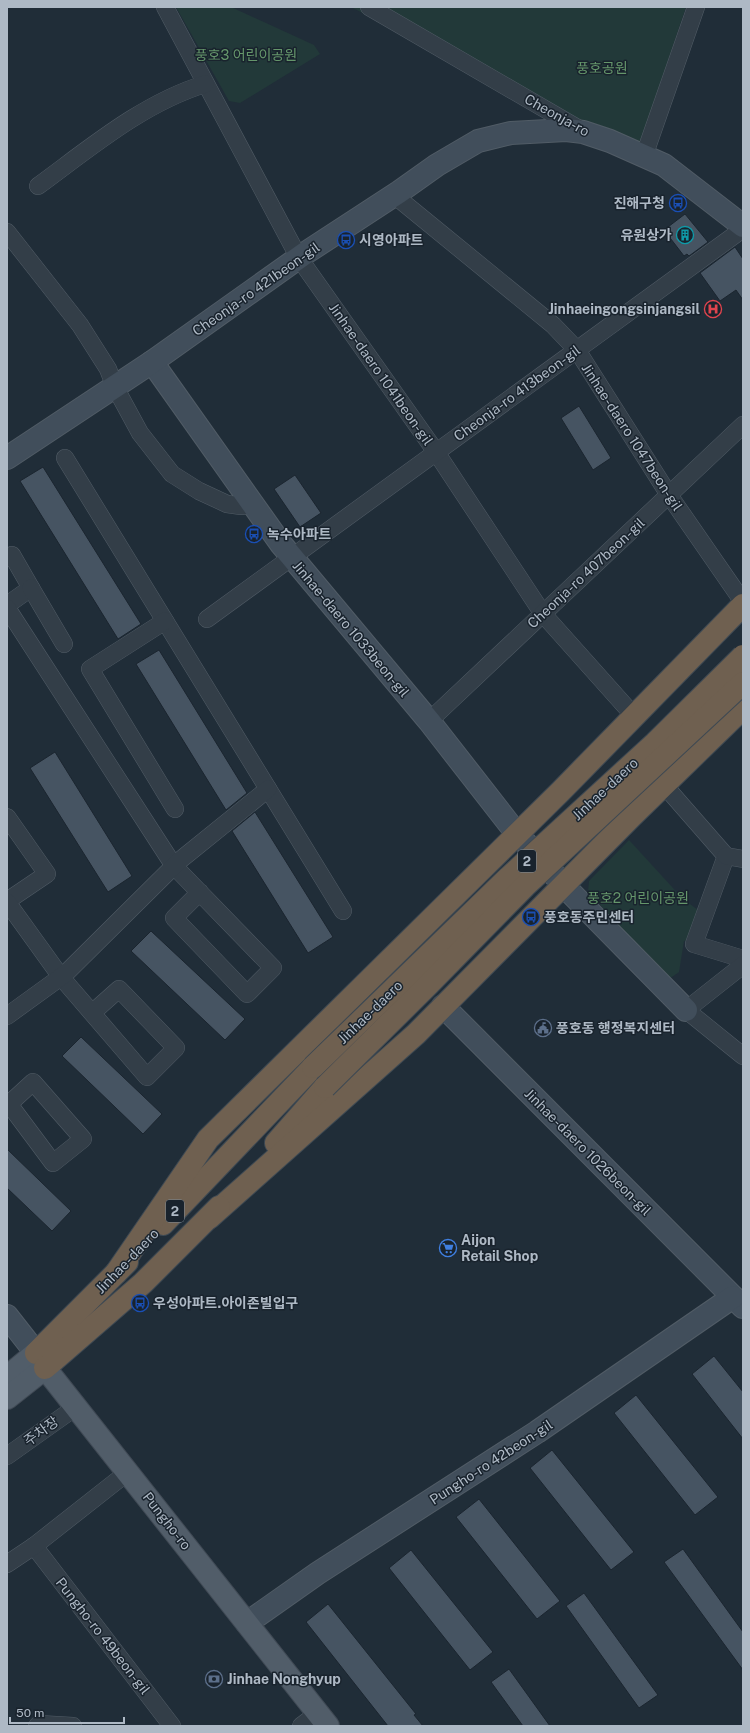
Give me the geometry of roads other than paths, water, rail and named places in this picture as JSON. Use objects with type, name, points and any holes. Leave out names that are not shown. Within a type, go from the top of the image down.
[{"type":"highway","points":[[116,1273],[208,1140],[517,834],[743,605]]},
{"type":"highway","name":"Jinhae-daero","points":[[41,1361],[116,1273],[313,1067],[509,877],[655,742],[743,656]]},
{"type":"highway","name":"Jinhae-daero","points":[[41,1361],[142,1283],[209,1218],[325,1087],[526,886],[743,682]]},
{"type":"highway","points":[[209,1218],[416,1034],[563,885],[743,708]]},
{"type":"main road","name":"Cheonja-ro 421beon-gil","points":[[7,458],[152,362],[299,258],[437,165],[478,141],[511,133],[566,130],[583,132]]},
{"type":"main road","name":"Cheonja-ro","points":[[583,132],[664,165],[743,226]]},
{"type":"main road","name":"Jinhae-daero 1033beon-gil","points":[[152,362],[291,557],[430,721],[517,834],[563,885],[686,1010]]},
{"type":"main road","name":"Jinhae-daero 1026beon-gil","points":[[443,1006],[740,1298]]},
{"type":"main road","name":"Pungho-ro 42beon-gil","points":[[247,1623],[318,1573],[537,1432],[740,1298]]},
{"type":"main road","name":"Pungho-ro","points":[[7,1316],[247,1623],[316,1722]]},
{"type":"main road","name":"Jinhae-daero","points":[[7,1377],[41,1361]]},
{"type":"main road","name":"Jinhae-daero","points":[[7,1398],[41,1361]]},
{"type":"street","name":"Jinhae-daero 1041beon-gil","points":[[165,7],[299,258],[436,452],[543,614],[634,716]]},
{"type":"street","name":"Cheonja-ro","points":[[369,7],[583,132]]},
{"type":"street","points":[[644,156],[696,7]]},
{"type":"street","points":[[38,186],[103,138],[147,110],[184,90],[206,84]]},
{"type":"street","name":"Jinhae-daero 1047beon-gil","points":[[394,195],[553,325],[577,350],[669,495],[743,602]]},
{"type":"street","name":"Cheonja-ro 413beon-gil","points":[[207,619],[743,230]]},
{"type":"street","points":[[7,232],[80,325],[108,369],[115,387],[140,433],[172,474],[199,491],[227,504],[241,506],[253,505]]},
{"type":"street","name":"Cheonja-ro 407beon-gil","points":[[430,721],[743,425]]},
{"type":"street","points":[[65,458],[343,911]]},
{"type":"street","points":[[7,558],[12,555],[64,644]]},
{"type":"street","points":[[31,588],[7,607],[174,866],[200,892],[273,968],[247,994],[174,918],[200,892]]},
{"type":"street","points":[[165,622],[90,669],[176,809]]},
{"type":"street","points":[[664,785],[726,856],[743,859]]},
{"type":"street","points":[[7,1016],[61,977],[174,866],[268,789]]},
{"type":"street","points":[[7,817],[47,874],[7,902],[61,977],[147,1077],[176,1048],[119,989],[92,1013]]},
{"type":"street","points":[[726,856],[694,944],[743,959]]},
{"type":"street","points":[[743,965],[686,1010],[743,1056]]},
{"type":"street","points":[[33,1082],[83,1139],[53,1163],[8,1103],[33,1082]]},
{"type":"street","name":"주차장","points":[[7,1456],[76,1406]]},
{"type":"street","points":[[7,1564],[34,1546],[128,1472]]},
{"type":"street","name":"Pungho-ro 49beon-gil","points":[[34,1546],[172,1726]]},
{"type":"street","points":[[37,1726],[39,1724],[73,1726]]},
{"type":"place","name":"진해구청","points":[[678,203]]},
{"type":"place","name":"유원상가","points":[[685,235]]},
{"type":"place","name":"시영아파트","points":[[346,240]]},
{"type":"place","name":"Jinhaeingongsinjangsil","points":[[713,309]]},
{"type":"place","name":"녹수아파트","points":[[254,534]]},
{"type":"place","name":"풍호동주민센터","points":[[531,917]]},
{"type":"place","name":"풍호동 행정복지센터","points":[[543,1028]]},
{"type":"place","name":"Aijon Retail Shop","points":[[448,1248]]},
{"type":"place","name":"우성아파트.아이존빌입구","points":[[140,1303]]},
{"type":"place","name":"Jinhae Nonghyup","points":[[214,1679]]},
{"type":"park label","name":"풍호3 어린이공원","points":[[246,55]]},
{"type":"park label","name":"풍호공원","points":[[602,68]]},
{"type":"park label","name":"풍호2 어린이공원","points":[[638,898]]}]
